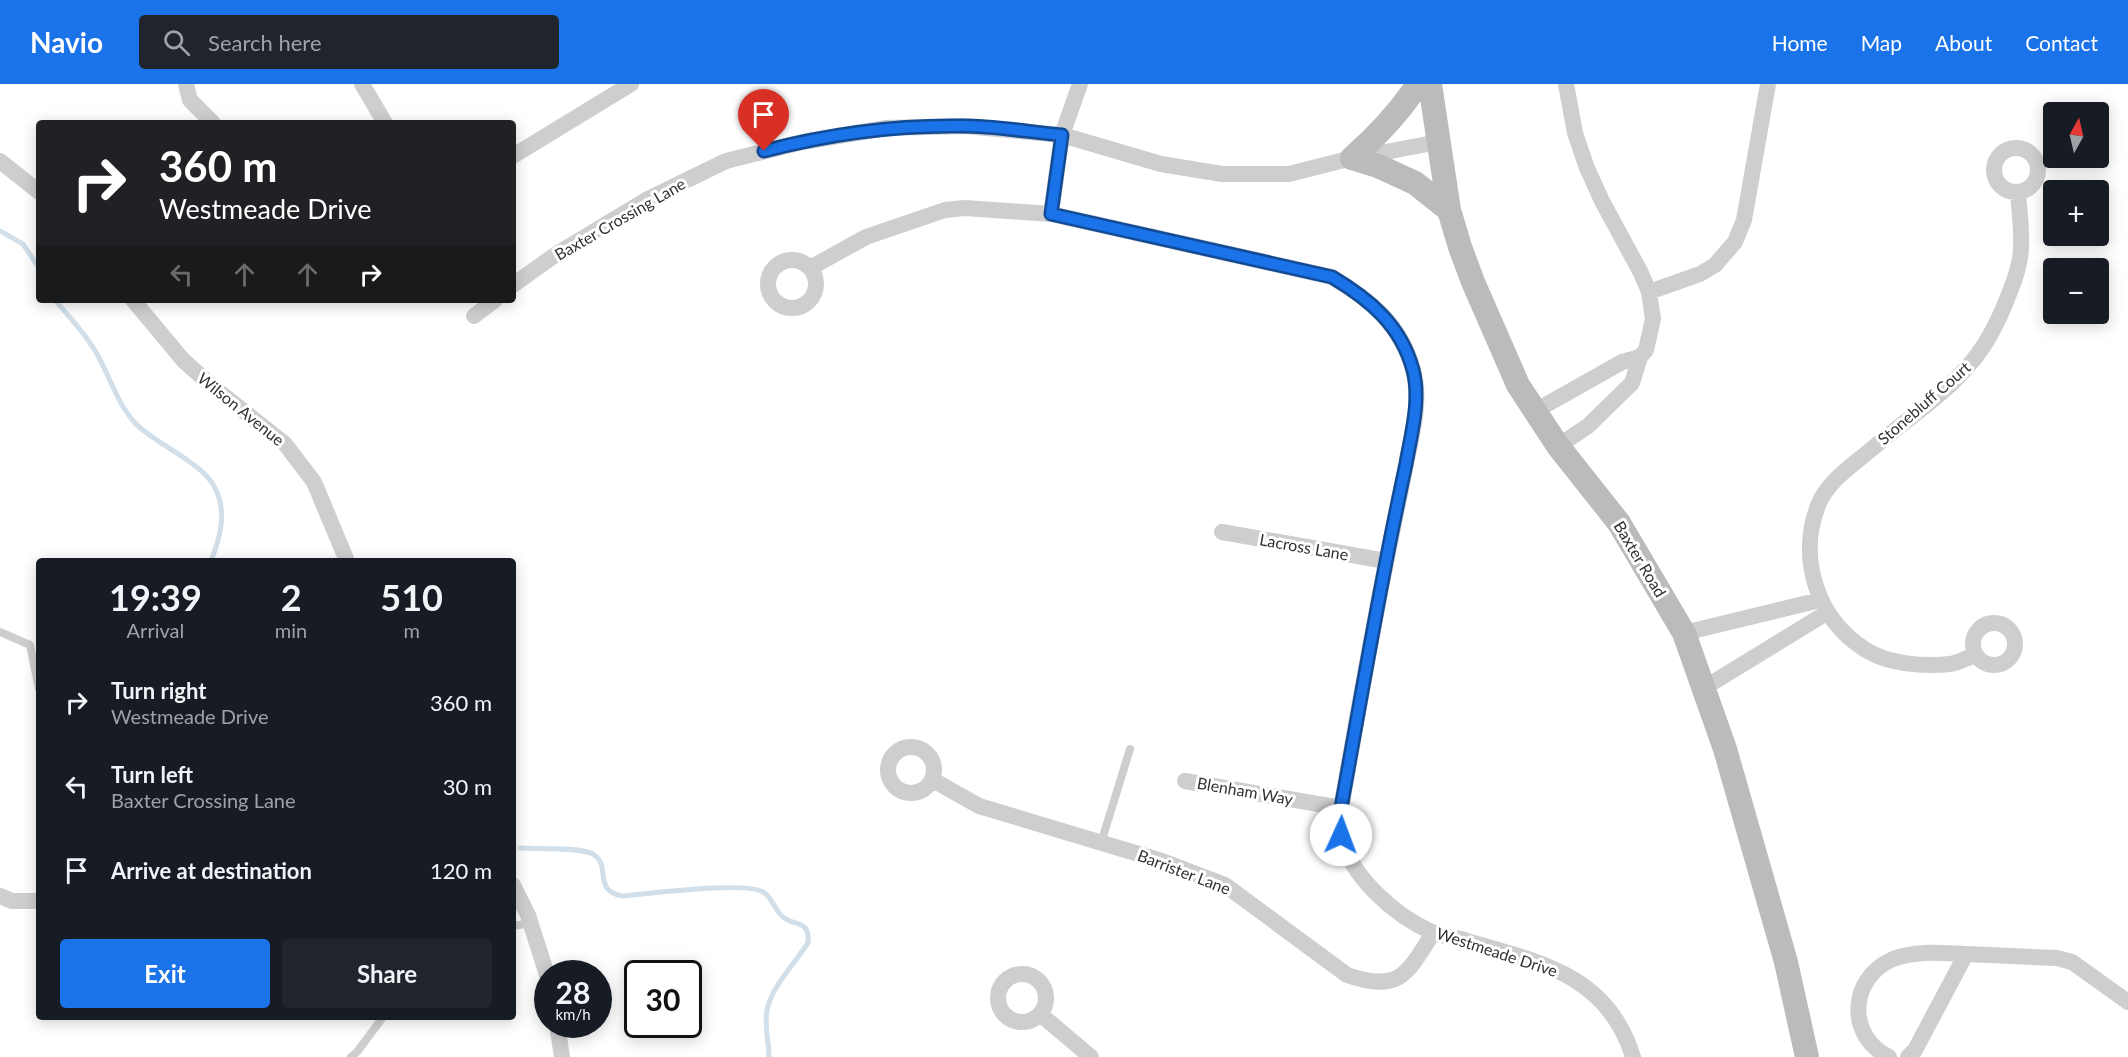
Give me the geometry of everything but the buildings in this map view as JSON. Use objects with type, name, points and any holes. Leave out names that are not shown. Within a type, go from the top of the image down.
[{"type":"main road","points":[[1352,158],[1380,134],[1418,84]]},
{"type":"main road","name":"Baxter Road","points":[[1430,84],[1449,210],[1460,247],[1489,321],[1518,385],[1558,446],[1619,523],[1684,633],[1725,749],[1786,962],[1807,1057]]},
{"type":"main road","points":[[1352,158],[1378,166],[1415,183],[1449,210]]},
{"type":"street","points":[[186,84],[190,100],[210,120]]},
{"type":"street","points":[[362,84],[383,120]]},
{"type":"street","points":[[516,154],[631,84]]},
{"type":"street","points":[[1051,214],[1062,135],[1080,84]]},
{"type":"street","points":[[1558,446],[1588,426],[1632,382],[1640,357],[1646,350],[1653,319],[1649,292],[1587,168],[1575,133],[1566,84]]},
{"type":"street","points":[[1649,292],[1700,274],[1715,265],[1735,242],[1744,220],[1768,84]]},
{"type":"street","name":"Baxter Crossing Lane","points":[[516,283],[555,255],[646,200],[726,161],[802,142],[886,128],[965,126],[1062,135],[1161,164],[1222,174],[1289,174],[1352,158],[1438,142]]},
{"type":"street","points":[[0,161],[36,190]]},
{"type":"street","name":"Stonebluff Court","points":[[1975,654],[1951,664],[1920,664],[1892,660],[1867,651],[1845,635],[1824,606],[1812,578],[1809,553],[1812,521],[1821,500],[1835,481],[1940,394],[1969,366],[1990,336],[2014,281],[2021,247],[2018,192]]},
{"type":"street","name":"Westmeade Drive","points":[[810,268],[866,237],[945,210],[965,208],[1051,214],[1332,277],[1362,295],[1376,307],[1400,339],[1413,370],[1415,398],[1412,431],[1341,808],[1341,835],[1354,868],[1364,883],[1404,917],[1433,933],[1547,965],[1583,984],[1611,1010],[1628,1038],[1633,1057]]},
{"type":"street","name":"Wilson Avenue","points":[[136,303],[183,360],[285,444],[314,482],[346,558]]},
{"type":"street","points":[[474,316],[491,303]]},
{"type":"street","points":[[1535,411],[1622,362],[1640,357]]},
{"type":"street","name":"Lacross Lane","points":[[1222,532],[1386,561]]},
{"type":"street","points":[[1684,633],[1824,606]]},
{"type":"street","points":[[1704,688],[1824,606]]},
{"type":"street","name":"Barrister Lane","points":[[933,780],[979,806],[1162,861],[1225,885],[1347,975],[1364,981],[1381,983],[1397,979],[1412,966],[1433,933]]},
{"type":"street","name":"Blenham Way","points":[[1185,781],[1341,808]]},
{"type":"street","points":[[516,891],[531,923],[542,960]]},
{"type":"street","points":[[0,896],[12,900],[36,901]]},
{"type":"street","points":[[1889,1057],[1873,1047],[1863,1032],[1858,1016],[1859,998],[1866,983],[1893,959],[1921,953],[2056,958],[2072,962],[2128,1002]]},
{"type":"street","points":[[1908,1057],[1915,1050],[1966,954]]},
{"type":"street","points":[[1040,1014],[1090,1057]]},
{"type":"street","points":[[559,1038],[562,1057]]},
{"type":"lane","points":[[0,632],[30,645],[36,674]]},
{"type":"lane","points":[[1101,843],[1130,748]]},
{"type":"lane","points":[[516,926],[531,923]]},
{"type":"lane","points":[[351,1057],[381,1020]]},
{"type":"waterway","points":[[0,231],[23,244],[36,264]]},
{"type":"waterway","points":[[58,303],[93,347],[118,398],[135,423],[202,471],[210,480],[219,499],[222,517],[212,558]]},
{"type":"waterway","points":[[520,848],[569,849],[593,854],[601,865],[607,889],[622,896],[718,888],[753,889],[763,892],[780,914],[804,927],[808,935],[808,943],[769,1002],[766,1022],[769,1057]]},
{"type":"route","points":[[764,151],[802,142],[886,128],[965,126],[1062,135],[1051,214],[1332,277],[1362,295],[1389,322],[1400,339],[1413,370],[1415,398],[1412,431],[1341,808],[1341,835]]}]
